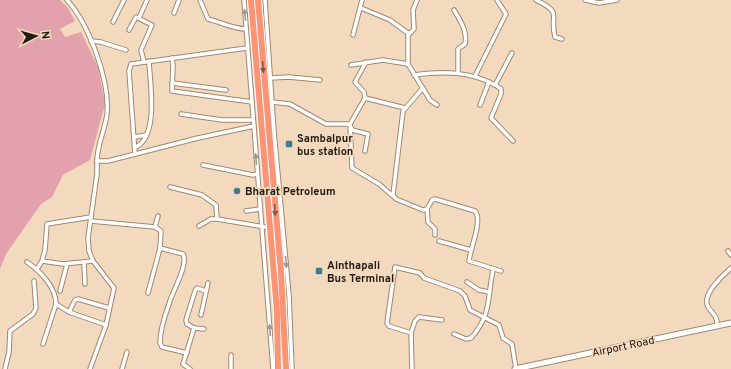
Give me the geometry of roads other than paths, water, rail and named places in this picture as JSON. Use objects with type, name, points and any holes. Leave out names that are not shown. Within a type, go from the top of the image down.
[{"type":"highway","points":[[251,0],[277,311],[278,369]]},
{"type":"highway","points":[[258,0],[280,230],[286,369]]},
{"type":"main road","name":"Airport Road","points":[[516,369],[731,323]]},
{"type":"street","points":[[67,0],[77,13],[101,65],[107,101],[107,115],[97,161],[97,174],[89,244],[93,262],[114,288],[106,325],[90,369]]},
{"type":"street","points":[[114,22],[124,0]]},
{"type":"street","points":[[129,30],[135,18],[139,18],[147,0]]},
{"type":"street","points":[[174,13],[179,0]]},
{"type":"street","points":[[200,0],[208,19],[216,20],[234,29],[246,29]]},
{"type":"street","points":[[244,0],[273,369]]},
{"type":"street","points":[[265,0],[280,230],[289,295],[292,369]]},
{"type":"street","points":[[353,35],[362,8],[362,0]]},
{"type":"street","points":[[416,0],[413,10],[414,28],[409,34],[408,64],[430,100],[437,104]]},
{"type":"street","points":[[475,76],[506,14],[497,0]]},
{"type":"street","points":[[536,0],[554,11],[555,37],[562,39]]},
{"type":"street","points":[[586,0],[603,3],[617,0]]},
{"type":"street","points":[[362,8],[386,18],[409,34]]},
{"type":"street","points":[[454,10],[464,27],[466,42],[458,50],[458,73]]},
{"type":"street","points":[[139,18],[152,25],[141,50],[141,55],[144,62]]},
{"type":"street","points":[[91,42],[101,42],[126,50]]},
{"type":"street","points":[[135,154],[136,147],[129,66],[135,63],[247,48]]},
{"type":"street","points":[[495,84],[512,53]]},
{"type":"street","points":[[172,58],[173,66],[171,88],[175,92],[252,102]]},
{"type":"street","points":[[351,65],[384,60],[408,64]]},
{"type":"street","points":[[136,147],[140,145],[146,135],[151,117],[149,61]]},
{"type":"street","points":[[366,62],[355,82],[364,92],[365,98],[350,124],[352,168],[379,184],[394,197],[421,209],[427,209]]},
{"type":"street","points":[[414,75],[439,72],[458,73],[475,76],[495,84],[502,92],[491,118],[513,141]]},
{"type":"street","points":[[271,78],[289,77],[320,80]]},
{"type":"street","points":[[480,104],[489,82]]},
{"type":"street","points":[[172,83],[226,90]]},
{"type":"street","points":[[394,197],[400,129],[405,108],[423,88]]},
{"type":"street","points":[[365,98],[405,108]]},
{"type":"street","points":[[272,102],[290,104],[326,124],[350,124]]},
{"type":"street","points":[[181,114],[222,120],[253,120]]},
{"type":"street","points":[[350,124],[352,130],[368,134],[366,151]]},
{"type":"street","points":[[97,161],[135,154],[254,126]]},
{"type":"street","points":[[135,137],[146,135]]},
{"type":"street","points":[[203,165],[253,175],[257,174]]},
{"type":"street","points":[[170,187],[202,195],[216,205],[217,219]]},
{"type":"street","points":[[435,235],[435,229],[428,222],[427,209],[432,200],[437,199],[476,211],[477,225],[469,261],[500,271]]},
{"type":"street","points":[[246,211],[260,209]]},
{"type":"street","points":[[155,227],[158,216]]},
{"type":"street","points":[[38,269],[42,261],[47,224],[91,219],[155,227],[161,231],[160,248],[148,293]]},
{"type":"street","points":[[199,226],[211,219],[217,219],[280,230]]},
{"type":"street","points":[[439,241],[471,250]]},
{"type":"street","points":[[160,248],[183,254],[185,259],[178,283],[169,303],[160,343],[162,347],[186,353]]},
{"type":"street","points":[[728,251],[731,255]]},
{"type":"street","points":[[42,261],[67,264],[93,262]]},
{"type":"street","points":[[27,262],[38,269],[50,287],[56,304],[43,344]]},
{"type":"street","points":[[84,263],[85,284]]},
{"type":"street","points":[[60,291],[67,264]]},
{"type":"street","points":[[411,333],[389,326],[386,323],[394,267],[420,273],[426,278],[460,291],[465,296],[470,310],[499,325],[503,338],[512,344],[516,369]]},
{"type":"street","points":[[717,326],[717,317],[708,306],[707,300],[716,281],[731,268]]},
{"type":"street","points":[[454,334],[466,339],[471,338],[485,318],[489,305],[489,292],[493,270]]},
{"type":"street","points":[[5,369],[9,352],[10,331],[33,314],[36,308],[34,281]]},
{"type":"street","points":[[466,282],[479,290],[489,292]]},
{"type":"street","points":[[201,315],[208,283]]},
{"type":"street","points":[[204,329],[194,328],[187,324],[186,320],[197,288],[206,291]]},
{"type":"street","points":[[69,312],[75,300],[78,299],[109,308]]},
{"type":"street","points":[[56,304],[69,312],[106,325]]},
{"type":"street","points":[[412,369],[411,333],[415,321],[419,317],[442,320]]},
{"type":"street","points":[[190,369],[183,365],[194,328]]},
{"type":"street","points":[[122,369],[127,352]]},
{"type":"street","points":[[231,355],[231,369]]},
{"type":"place","name":"Sambalpur bus station","points":[[289,144]]},
{"type":"place","name":"Bharat Petroleum","points":[[237,191]]},
{"type":"place","name":"Ainthapali Bus Terminal","points":[[319,271]]}]
